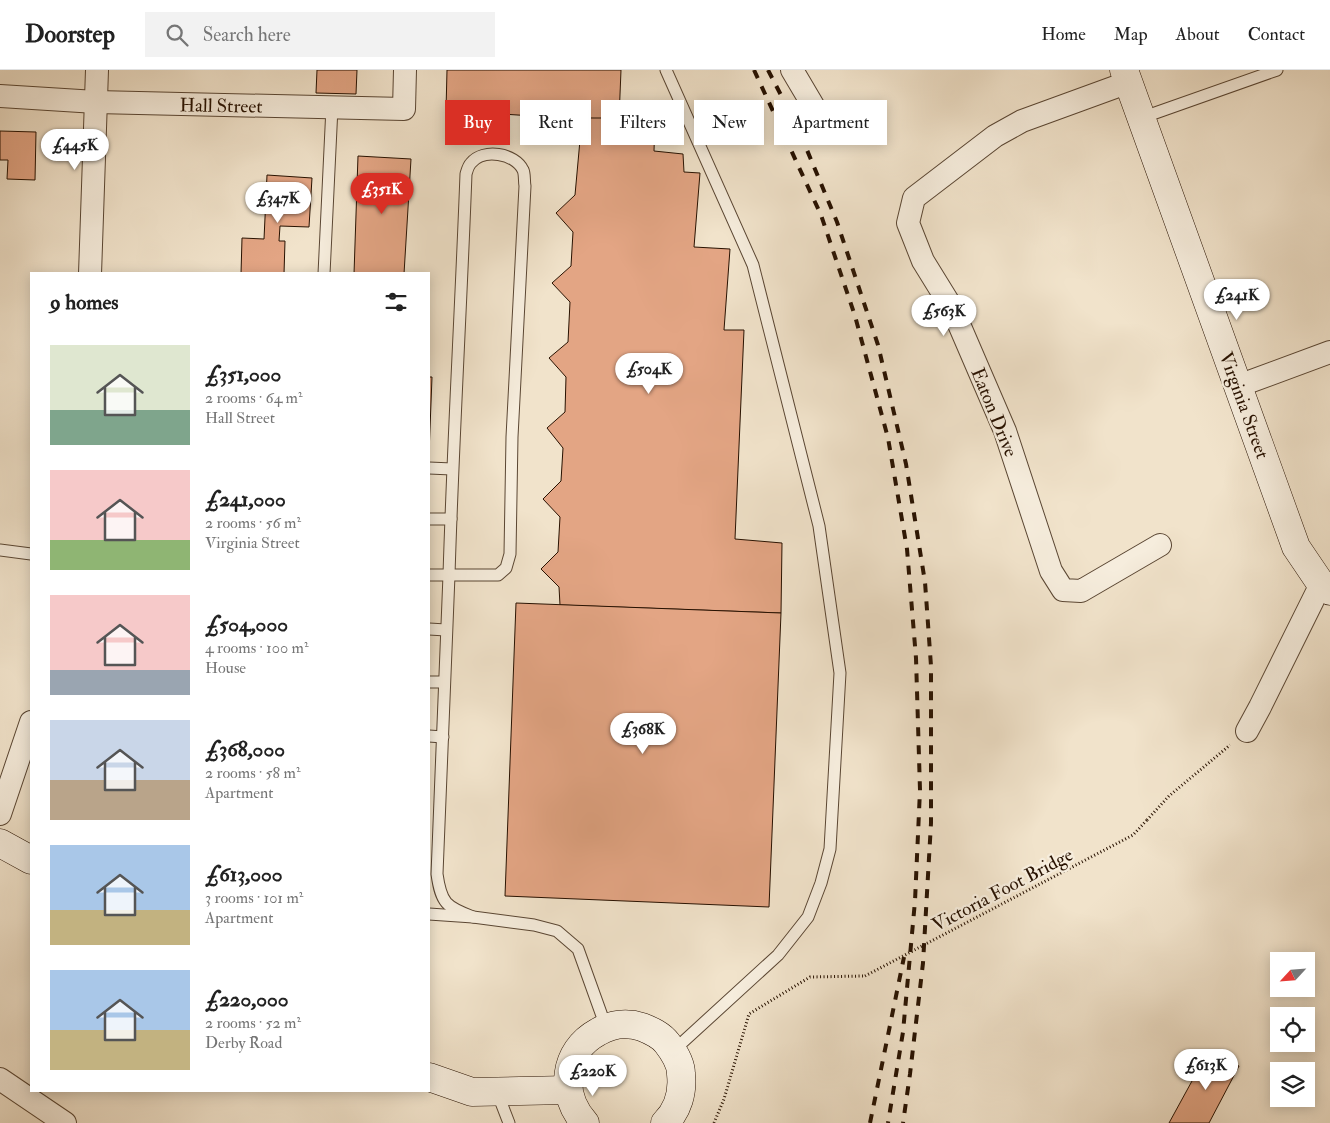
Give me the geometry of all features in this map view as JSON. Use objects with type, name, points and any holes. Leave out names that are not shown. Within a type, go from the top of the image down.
[{"type":"street","points":[[90,272],[97,70]]},
{"type":"street","name":"Hall Street","points":[[0,96],[96,102],[404,109],[405,70]]},
{"type":"street","points":[[792,70],[810,100]]},
{"type":"street","name":"Virginia Street","points":[[1126,76],[1296,547],[1325,587]]},
{"type":"street","name":"Eaton Drive","points":[[1126,76],[1022,121],[995,136],[914,198],[908,223],[923,261],[952,308],[1005,431],[1051,571],[1063,590],[1081,591],[1160,545]]},
{"type":"street","points":[[1238,386],[1330,352]]},
{"type":"street","points":[[1246,731],[1325,587]]},
{"type":"street","points":[[0,814],[25,758],[30,728]]},
{"type":"street","points":[[0,843],[30,859]]},
{"type":"street","points":[[585,1123],[574,1108],[568,1090],[569,1071],[576,1052],[589,1037],[606,1027],[621,1024],[636,1025],[651,1030],[664,1039],[673,1051],[681,1068],[682,1087],[677,1106],[665,1123]]},
{"type":"street","points":[[430,1077],[472,1092],[568,1090]]},
{"type":"street","points":[[0,1079],[64,1123]]},
{"type":"lane","points":[[666,70],[753,265],[819,526],[840,673],[830,849],[821,883],[808,917],[778,956],[673,1051]]},
{"type":"lane","points":[[1141,118],[1277,70]]},
{"type":"lane","points":[[324,272],[332,107]]},
{"type":"lane","points":[[430,574],[449,575],[498,574],[506,568],[510,554],[512,437],[524,170],[513,158],[502,155],[482,155],[470,163],[466,174],[460,338],[452,469],[449,575],[444,682],[443,737],[434,806],[433,860],[439,891],[446,903],[454,910],[473,917]]},
{"type":"lane","points":[[430,468],[452,469]]},
{"type":"lane","points":[[430,519],[450,519]]},
{"type":"lane","points":[[0,550],[30,554]]},
{"type":"lane","points":[[430,629],[446,630]]},
{"type":"lane","points":[[430,682],[444,682]]},
{"type":"lane","points":[[430,736],[443,737]]},
{"type":"lane","points":[[430,914],[473,917],[557,930],[578,949],[606,1027]]},
{"type":"lane","points":[[497,1092],[509,1123]]},
{"type":"path","name":"Victoria Foot Bridge","points":[[714,1123],[724,1098],[749,1014],[810,977],[865,976],[1133,836],[1169,796],[1246,731]]},
{"type":"building","points":[[317,70],[357,70],[356,94],[316,93]]},
{"type":"building","points":[[447,70],[621,70],[620,100],[601,100],[601,119],[591,118],[591,100],[520,100],[520,115],[510,115],[510,100],[446,100]]},
{"type":"building","points":[[591,118],[601,118],[601,145],[654,145],[654,151],[683,154],[684,172],[700,173],[694,247],[730,249],[724,330],[744,330],[735,539],[782,543],[781,613],[560,605],[559,587],[541,569],[558,552],[560,517],[543,499],[561,481],[563,448],[547,428],[565,412],[566,377],[549,358],[568,342],[570,302],[552,283],[571,266],[573,232],[556,213],[575,195],[580,145],[591,145]]},
{"type":"building","points":[[0,131],[36,132],[35,180],[7,179],[8,160],[0,160]]},
{"type":"building","points":[[358,156],[411,159],[404,272],[354,272]]},
{"type":"building","points":[[267,175],[312,178],[309,227],[280,226],[279,241],[285,241],[284,272],[241,272],[242,238],[264,239]]},
{"type":"building","points":[[430,377],[432,377],[430,428]]},
{"type":"building","points":[[516,603],[781,613],[769,907],[505,896]]},
{"type":"building","points":[[1209,1050],[1239,1066],[1209,1123],[1169,1123]]},
{"type":"railway","points":[[754,70],[821,215],[855,316],[888,438],[907,549],[916,658],[920,790],[915,901],[903,1032],[888,1123]]},
{"type":"railway","points":[[768,70],[797,126],[837,222],[878,345],[906,464],[925,582],[931,666],[931,823],[923,963],[903,1123]]},
{"type":"railway","points":[[870,1123],[904,957]]}]
